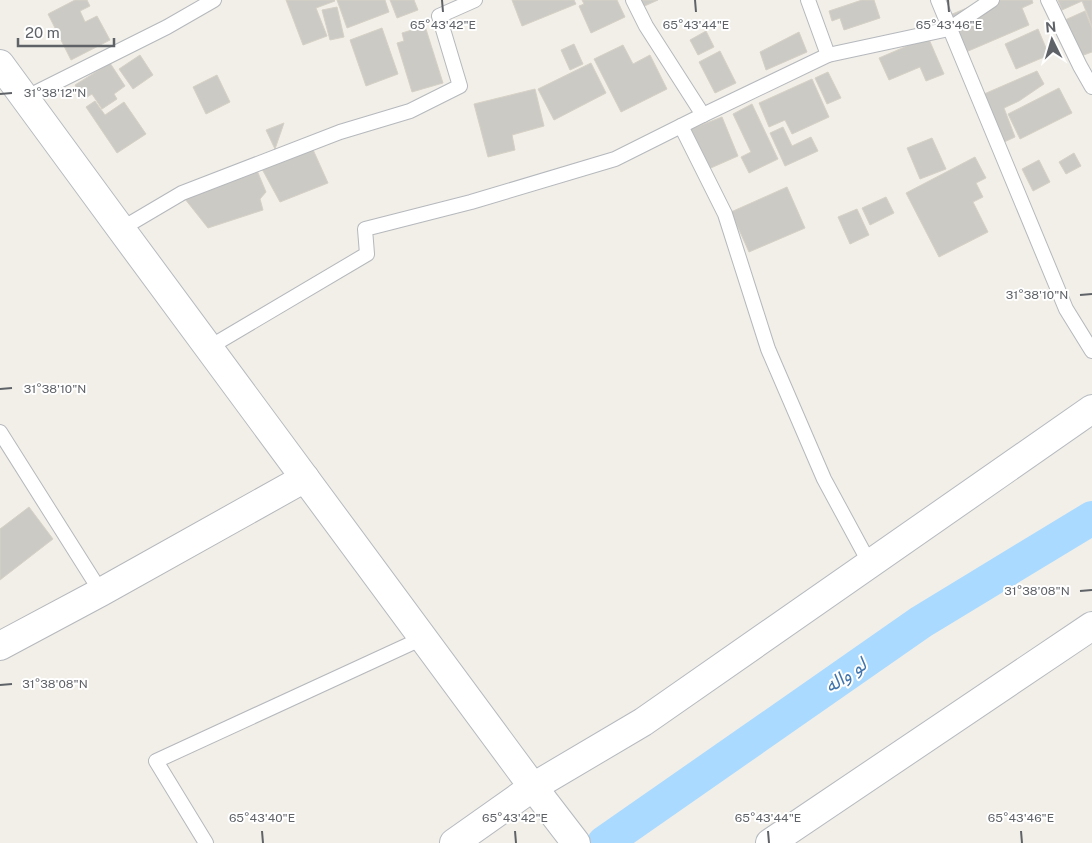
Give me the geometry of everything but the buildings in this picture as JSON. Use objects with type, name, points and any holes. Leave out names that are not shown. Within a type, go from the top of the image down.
[{"type":"street","points":[[0,64],[208,348],[575,842]]},
{"type":"street","points":[[454,843],[533,787],[643,722],[1092,409]]},
{"type":"street","points":[[0,646],[305,478]]},
{"type":"street","points":[[770,843],[1092,626]]},
{"type":"lane","points":[[25,98],[167,27],[214,0]]},
{"type":"lane","points":[[121,229],[182,193],[340,132],[410,111],[460,86],[440,16],[475,0]]},
{"type":"lane","points":[[633,0],[646,26],[703,115]]},
{"type":"lane","points":[[808,0],[828,55]]},
{"type":"lane","points":[[938,0],[1066,308],[1092,351]]},
{"type":"lane","points":[[208,348],[367,254],[365,229],[471,202],[614,159],[828,55],[949,29],[992,0]]},
{"type":"lane","points":[[1048,0],[1080,66],[1092,86]]},
{"type":"lane","points":[[681,126],[724,214],[768,349],[824,479],[870,564]]},
{"type":"lane","points":[[0,432],[101,592]]},
{"type":"lane","points":[[206,843],[156,761],[423,638]]},
{"type":"waterway","name":"لو واله","points":[[604,843],[921,622],[1092,518]]}]
